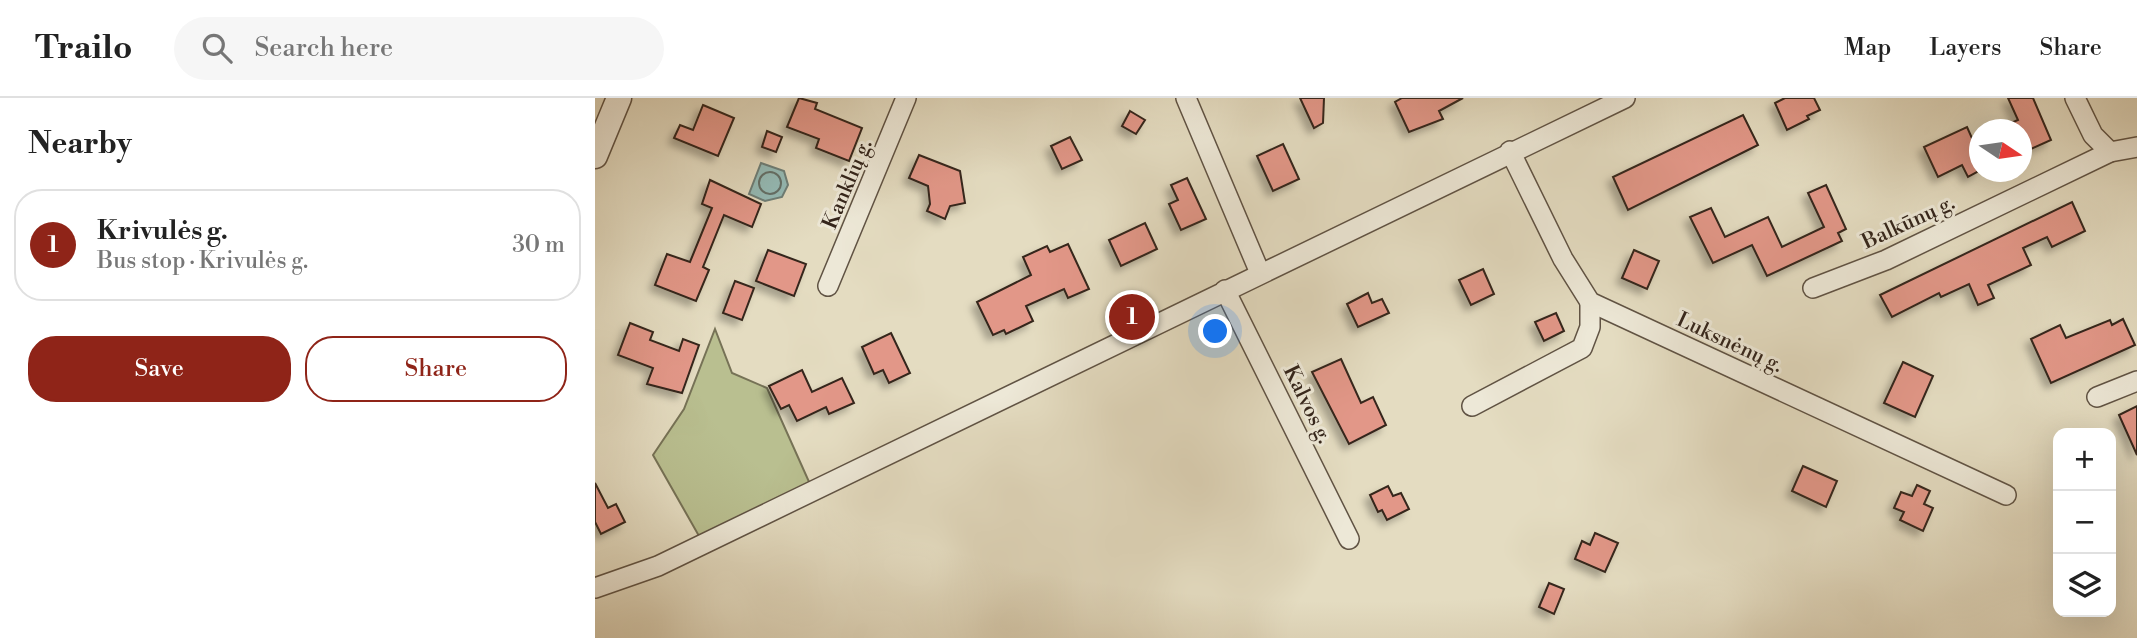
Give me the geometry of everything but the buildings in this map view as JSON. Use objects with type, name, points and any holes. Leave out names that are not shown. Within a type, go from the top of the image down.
[{"type":"street","points":[[595,156],[619,98]]},
{"type":"street","name":"Kanklių g.","points":[[828,286],[906,98]]},
{"type":"street","points":[[1186,98],[1260,273]]},
{"type":"street","points":[[595,588],[658,566],[1510,151],[1625,98]]},
{"type":"street","points":[[2075,98],[2093,135],[2110,152]]},
{"type":"street","name":"Balkūnų g.","points":[[1813,288],[1886,260],[2110,152],[2137,147]]},
{"type":"street","points":[[1472,406],[1582,348],[1590,327],[1590,302],[1563,259],[1510,151]]},
{"type":"street","name":"Kalvos g.","points":[[1225,289],[1349,539]]},
{"type":"street","name":"Luksnėnų g.","points":[[1590,302],[2007,495]]},
{"type":"street","points":[[2097,397],[2137,381]]},
{"type":"green space","points":[[715,329],[732,373],[767,388],[810,484],[699,536],[653,455],[684,409]]},
{"type":"water","points":[[761,163],[784,171],[788,185],[782,197],[765,201],[749,194]]},
{"type":"place","name":"Krivulės g.","points":[[1132,317]]}]
